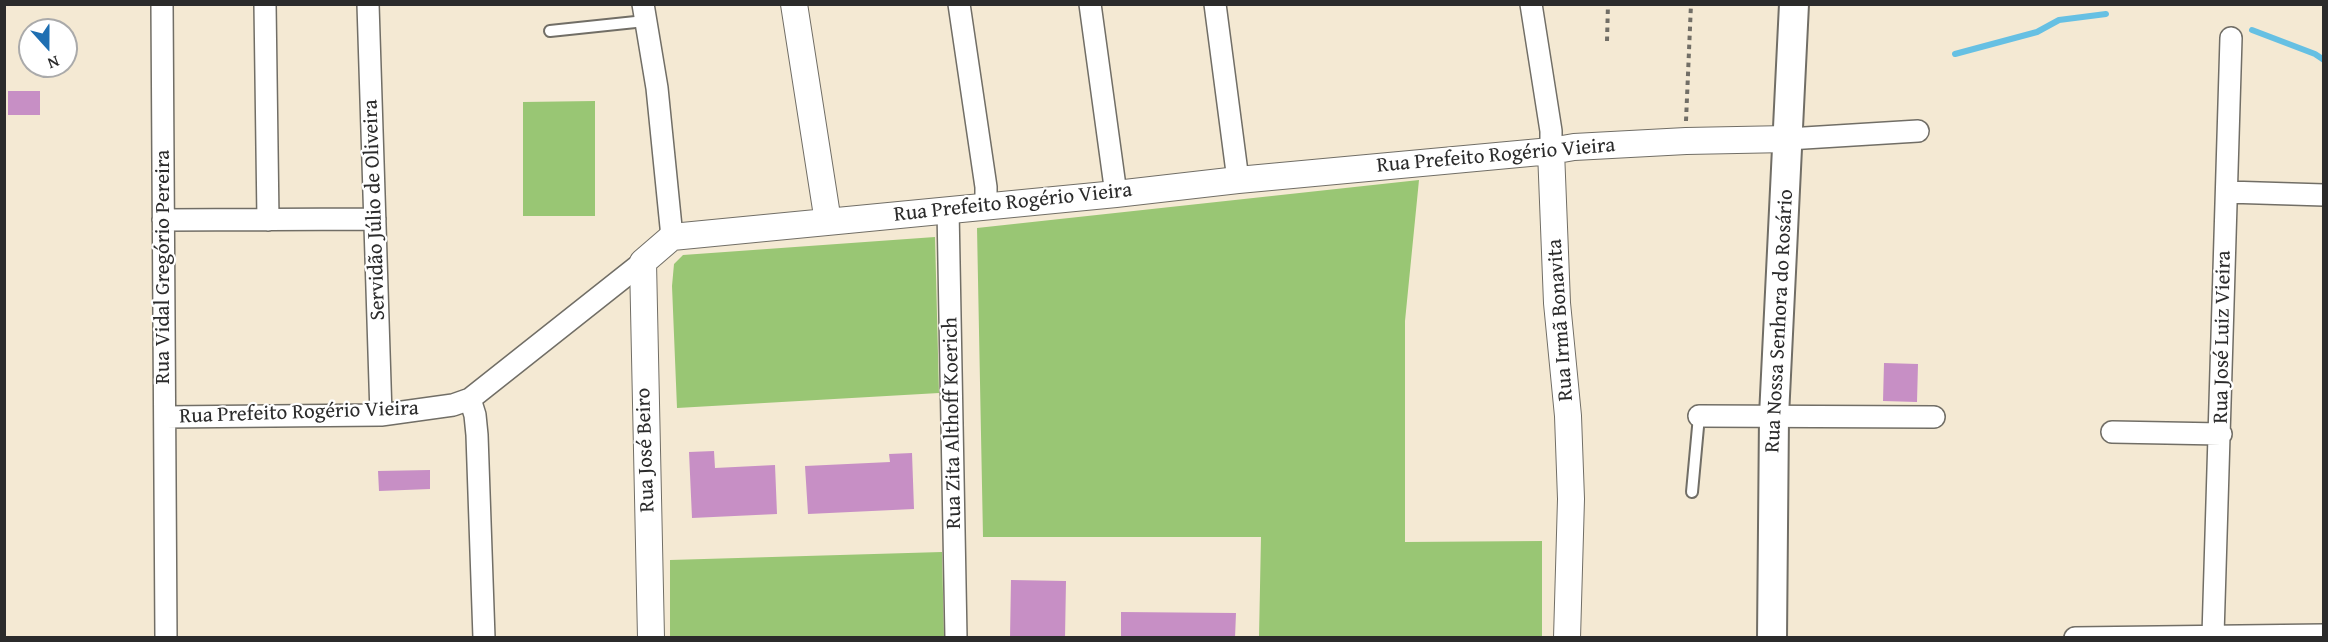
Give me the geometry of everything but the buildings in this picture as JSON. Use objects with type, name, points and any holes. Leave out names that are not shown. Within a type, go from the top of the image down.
[{"type":"main road","name":"Rua Nossa Senhora do Rosário","points":[[1772,638],[1774,416],[1794,4]]},
{"type":"street","name":"Rua Vidal Gregório Pereira","points":[[162,4],[166,638]]},
{"type":"street","points":[[265,4],[268,219]]},
{"type":"street","name":"Servidão Júlio de Oliveira","points":[[368,4],[381,415]]},
{"type":"street","points":[[794,4],[828,222]]},
{"type":"street","points":[[959,4],[986,187],[986,207]]},
{"type":"street","points":[[1090,4],[1116,194]]},
{"type":"street","points":[[1215,4],[1238,180]]},
{"type":"street","name":"Rua Irmã Bonavita","points":[[1531,4],[1551,130],[1557,303],[1568,428],[1570,499],[1567,638]]},
{"type":"street","points":[[644,13],[657,88],[672,237]]},
{"type":"street","name":"Rua José Luiz Vieira","points":[[2213,635],[2221,434],[2231,38]]},
{"type":"street","name":"Rua Prefeito Rogério Vieira","points":[[165,417],[381,415],[442,408],[470,399],[672,237],[1574,147],[1686,141],[1788,139],[1918,131]]},
{"type":"street","points":[[2227,192],[2324,195]]},
{"type":"street","name":"Rua Zita Althoff Koerich","points":[[948,209],[956,638]]},
{"type":"street","points":[[163,220],[375,219]]},
{"type":"street","name":"Rua José Beiro","points":[[643,262],[651,638]]},
{"type":"street","points":[[470,399],[475,415],[477,435],[484,638]]},
{"type":"street","points":[[1699,416],[1934,417]]},
{"type":"street","points":[[2112,432],[2221,434]]},
{"type":"street","points":[[2075,638],[2324,635]]},
{"type":"lane","points":[[550,31],[644,13]]},
{"type":"lane","points":[[1692,492],[1699,416]]},
{"type":"path","points":[[1607,41],[1608,4]]},
{"type":"path","points":[[1686,141],[1691,4]]},
{"type":"green space","points":[[595,101],[595,216],[523,216],[523,102]]},
{"type":"green space","points":[[1419,180],[1405,321],[1405,542],[1542,541],[1542,637],[1259,637],[1261,537],[983,537],[977,228]]},
{"type":"green space","points":[[935,237],[939,393],[677,408],[672,286],[674,264],[683,255]]},
{"type":"green space","points":[[942,552],[944,637],[670,637],[670,560]]},
{"type":"waterway","points":[[1955,54],[2037,32],[2059,20],[2106,14]]},
{"type":"waterway","points":[[2252,30],[2315,54],[2324,60]]}]
